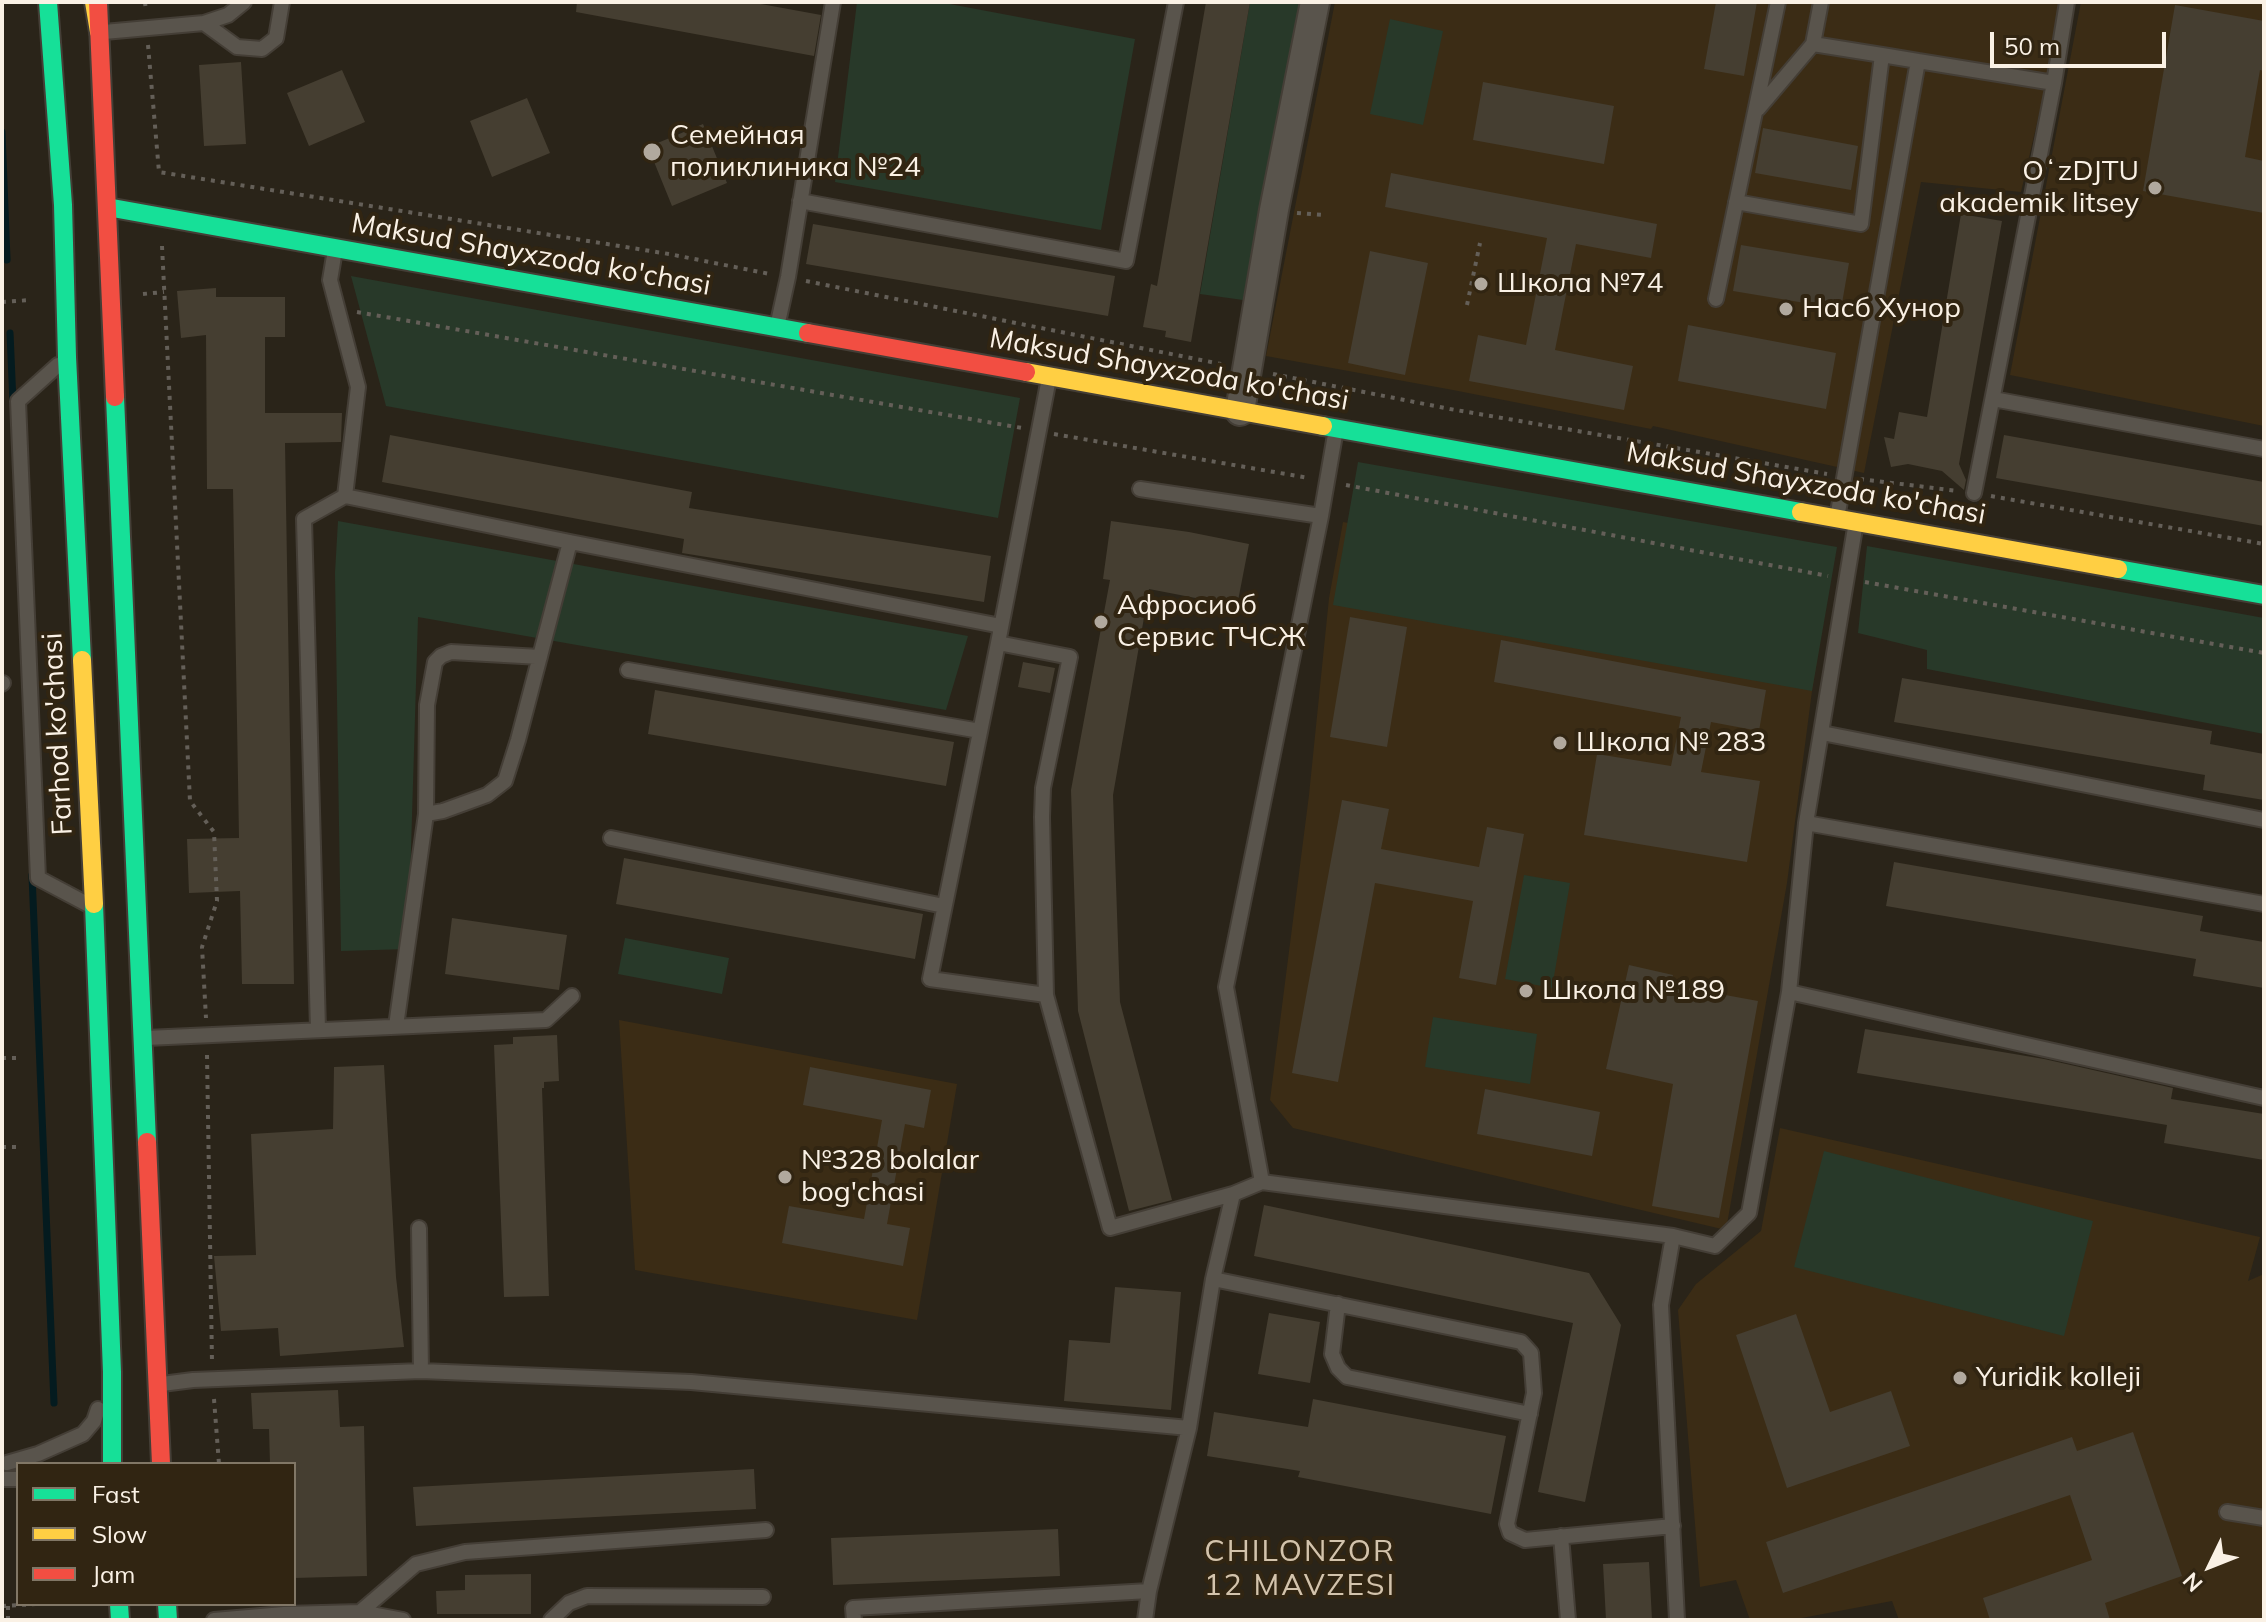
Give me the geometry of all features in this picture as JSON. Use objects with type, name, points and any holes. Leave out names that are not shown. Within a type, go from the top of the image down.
[{"type":"main road","name":"Farhod ko'chasi","points":[[48,2],[85,206],[143,1038],[161,1462]]},
{"type":"main road","name":"Farhod ko'chasi","points":[[96,2],[99,32],[85,206],[67,357],[94,908],[112,1372],[112,1462]]},
{"type":"main road","name":"Maksud Shayxzoda ko'chasi","points":[[85,206],[2264,595]]},
{"type":"street","points":[[1240,411],[1274,210],[1315,2]]},
{"type":"lane","points":[[99,32],[204,23],[228,15],[244,2]]},
{"type":"lane","points":[[204,23],[237,47],[262,49],[276,38],[282,2]]},
{"type":"lane","points":[[777,328],[833,2]]},
{"type":"lane","points":[[800,201],[1126,261],[1176,2]]},
{"type":"lane","points":[[1716,299],[1778,2]]},
{"type":"lane","points":[[1755,112],[1813,44],[1821,2]]},
{"type":"lane","points":[[1974,493],[2067,2]]},
{"type":"lane","points":[[1813,44],[2054,83]]},
{"type":"lane","points":[[1736,202],[1861,224],[1882,55]]},
{"type":"lane","points":[[1837,518],[1918,61]]},
{"type":"lane","points":[[335,249],[330,280],[358,387],[345,496]]},
{"type":"lane","points":[[67,357],[18,401],[38,878],[94,908]]},
{"type":"lane","points":[[1046,995],[930,979],[1049,377]]},
{"type":"lane","points":[[1993,399],[2264,449]]},
{"type":"lane","points":[[1262,1182],[1226,987],[1336,428]]},
{"type":"lane","points":[[1140,489],[1321,516]]},
{"type":"lane","points":[[318,1029],[304,519],[345,496],[1001,626]]},
{"type":"lane","points":[[998,643],[1070,657],[1043,788],[1046,995],[1110,1228],[1233,1194],[1262,1182],[1673,1236],[1715,1246],[1749,1213],[1789,992],[1806,823],[1856,522]]},
{"type":"lane","points":[[426,814],[487,795],[505,781],[570,542]]},
{"type":"lane","points":[[396,1026],[426,814],[427,705],[435,662],[451,652],[540,657]]},
{"type":"lane","points":[[628,670],[980,731]]},
{"type":"lane","points":[[1822,733],[2264,820]]},
{"type":"lane","points":[[1806,823],[2264,904]]},
{"type":"lane","points":[[611,838],[944,906]]},
{"type":"lane","points":[[1789,992],[2264,1098]]},
{"type":"lane","points":[[143,1038],[546,1020],[572,996]]},
{"type":"lane","points":[[1145,1620],[1149,1591],[1189,1428],[1213,1279],[1233,1194]]},
{"type":"lane","points":[[419,1228],[421,1371]]},
{"type":"lane","points":[[1673,1236],[1661,1305],[1677,1620]]},
{"type":"lane","points":[[1213,1279],[1521,1342],[1531,1353],[1534,1393],[1507,1524],[1510,1533],[1525,1540],[1673,1526]]},
{"type":"lane","points":[[1338,1304],[1332,1354],[1338,1368],[1347,1377],[1530,1414]]},
{"type":"lane","points":[[158,1385],[212,1379],[421,1371],[691,1382],[1189,1428]]},
{"type":"lane","points":[[9,1463],[83,1434],[94,1421],[112,1372]]},
{"type":"lane","points":[[2227,1512],[2264,1518]]},
{"type":"lane","points":[[360,1612],[416,1564],[465,1552],[766,1530]]},
{"type":"lane","points":[[1561,1536],[1568,1620]]},
{"type":"lane","points":[[854,1620],[853,1608],[1149,1591]]},
{"type":"lane","points":[[551,1620],[569,1603],[587,1596],[763,1597]]},
{"type":"lane","points":[[214,1620],[360,1612],[403,1620]]},
{"type":"path","points":[[145,2],[159,172],[669,254],[1450,409],[1846,477],[1974,493],[2264,544]]},
{"type":"path","points":[[162,218],[190,801],[214,832],[217,901],[202,947],[207,1034],[212,1379],[219,1462]]},
{"type":"path","points":[[1467,305],[1480,243]]},
{"type":"path","points":[[132,295],[164,292]]},
{"type":"path","points":[[2,302],[32,300]]},
{"type":"path","points":[[339,308],[1327,481],[1846,579],[2264,653]]},
{"type":"path","points":[[2,1058],[18,1058]]},
{"type":"path","points":[[2,1147],[21,1147]]},
{"type":"path","points":[[5,1606],[8,1620]]},
{"type":"shaded area","points":[[1335,2],[2059,2],[2043,97],[2021,192],[1921,182],[1864,473],[1653,426],[1651,429],[1266,356]]},
{"type":"shaded area","name":"OʻzDJTU akademik litsey","points":[[2081,2],[2264,2],[2264,426],[2010,375]]},
{"type":"shaded area","points":[[1343,522],[1826,607],[1787,883],[1726,1230],[1293,1128],[1270,1100],[1309,795],[1329,598]]},
{"type":"shaded area","name":"№328 bolalar bog'chasi","points":[[619,1020],[957,1084],[917,1320],[635,1270]]},
{"type":"shaded area","name":"Yuridik kolleji","points":[[1780,1128],[2260,1237],[2248,1281],[2264,1274],[2264,1620],[1899,1620],[1892,1601],[1791,1620],[1750,1620],[1736,1580],[1700,1587],[1678,1310],[1696,1284],[1761,1231]]},
{"type":"green space","points":[[857,2],[939,2],[1135,39],[1101,230],[835,182]]},
{"type":"green space","points":[[1250,2],[1302,2],[1243,300],[1200,294]]},
{"type":"green space","points":[[1390,19],[1443,31],[1423,125],[1370,114]]},
{"type":"green space","points":[[351,276],[1020,398],[998,518],[386,406]]},
{"type":"green space","points":[[1358,462],[1837,547],[1812,691],[1333,605]]},
{"type":"green space","points":[[338,521],[968,636],[946,710],[418,617],[408,949],[341,951],[335,573]]},
{"type":"green space","points":[[1867,546],[2264,618],[2264,734],[1927,669],[1927,650],[1858,633]]},
{"type":"green space","points":[[1524,875],[1570,883],[1552,988],[1505,979]]},
{"type":"green space","points":[[625,938],[729,958],[722,994],[618,974]]},
{"type":"green space","points":[[1433,1017],[1537,1034],[1530,1084],[1425,1067]]},
{"type":"green space","points":[[1824,1151],[2093,1221],[2064,1336],[1794,1267]]},
{"type":"building","points":[[577,2],[750,2],[821,15],[814,56],[576,12]]},
{"type":"building","points":[[1206,2],[1250,2],[1191,342],[1165,337],[1166,331],[1143,327],[1151,284],[1157,286]]},
{"type":"building","points":[[1716,2],[1757,2],[1744,76],[1704,69]]},
{"type":"building","points":[[2175,5],[2264,21],[2264,71],[2260,70],[2245,157],[2264,161],[2264,213],[2143,191]]},
{"type":"building","points":[[241,62],[246,144],[204,146],[199,65]]},
{"type":"building","points":[[342,70],[365,122],[309,146],[287,93]]},
{"type":"building","points":[[1483,82],[1614,106],[1604,164],[1473,140]]},
{"type":"building","points":[[527,98],[550,153],[492,177],[470,121]]},
{"type":"building","points":[[703,124],[727,183],[672,206],[648,147]]},
{"type":"building","points":[[1763,128],[1858,146],[1851,190],[1755,173]]},
{"type":"building","points":[[1391,173],[1657,224],[1651,258],[1576,244],[1555,350],[1633,366],[1624,410],[1469,381],[1478,335],[1526,345],[1547,238],[1385,207]]},
{"type":"building","points":[[1961,214],[2002,221],[1959,464],[1966,480],[1964,490],[1942,471],[1908,464],[1891,467],[1884,437],[1894,439],[1899,412],[1927,417]]},
{"type":"building","points":[[813,224],[1115,276],[1108,316],[806,264]]},
{"type":"building","points":[[1741,245],[1849,263],[1841,309],[1733,291]]},
{"type":"building","points":[[1370,251],[1428,263],[1405,375],[1348,363]]},
{"type":"building","points":[[216,288],[216,297],[285,297],[285,337],[265,337],[265,413],[342,413],[341,442],[285,443],[294,984],[242,984],[240,891],[189,893],[187,839],[239,838],[233,489],[207,489],[206,335],[181,338],[177,291]]},
{"type":"building","points":[[1688,325],[1836,353],[1826,409],[1678,381]]},
{"type":"building","points":[[390,435],[692,492],[689,508],[991,556],[984,602],[682,553],[684,539],[382,482]]},
{"type":"building","points":[[2004,435],[2264,482],[2264,526],[1996,478]]},
{"type":"building","points":[[1111,521],[1249,544],[1237,606],[1149,589],[1113,795],[1120,1002],[1172,1200],[1129,1211],[1078,1011],[1071,790],[1110,580],[1103,579]]},
{"type":"building","points":[[1350,617],[1407,627],[1387,747],[1330,737]]},
{"type":"building","points":[[1501,640],[1766,690],[1759,731],[1711,722],[1701,772],[1760,781],[1747,862],[1584,835],[1597,754],[1671,766],[1681,717],[1494,682]]},
{"type":"building","points":[[1023,662],[1055,668],[1050,693],[1018,687]]},
{"type":"building","points":[[1902,678],[2212,731],[2210,744],[2264,754],[2264,800],[2203,790],[2205,775],[1894,722]]},
{"type":"building","points":[[655,690],[954,742],[946,786],[648,734]]},
{"type":"building","points":[[1342,800],[1389,809],[1381,849],[1479,867],[1487,827],[1524,834],[1496,985],[1459,978],[1473,901],[1375,883],[1338,1082],[1292,1073]]},
{"type":"building","points":[[624,858],[923,914],[915,959],[616,904]]},
{"type":"building","points":[[1894,862],[2203,916],[2200,931],[2264,942],[2264,988],[2193,976],[2196,959],[1886,906]]},
{"type":"building","points":[[452,918],[567,935],[559,990],[445,974]]},
{"type":"building","points":[[1629,965],[1673,975],[1671,985],[1758,1001],[1719,1218],[1652,1206],[1673,1084],[1606,1069]]},
{"type":"building","points":[[1865,1029],[2044,1059],[2173,1088],[2171,1099],[2264,1114],[2264,1160],[2164,1143],[2167,1125],[1857,1073]]},
{"type":"building","points":[[557,1035],[559,1081],[544,1082],[542,1088],[549,1296],[504,1297],[494,1045],[513,1044],[513,1037]]},
{"type":"building","points":[[384,1065],[396,1277],[404,1347],[280,1356],[278,1328],[221,1331],[214,1256],[256,1255],[251,1134],[333,1129],[334,1067]]},
{"type":"building","points":[[810,1067],[931,1090],[924,1128],[905,1124],[887,1224],[910,1228],[903,1266],[782,1243],[789,1206],[864,1219],[882,1120],[803,1105]]},
{"type":"building","points":[[1485,1089],[1600,1112],[1592,1156],[1477,1134]]},
{"type":"building","points":[[1264,1205],[1589,1273],[1621,1325],[1585,1502],[1538,1492],[1573,1323],[1254,1256]]},
{"type":"building","points":[[1115,1287],[1181,1292],[1171,1410],[1064,1401],[1069,1340],[1110,1343]]},
{"type":"building","points":[[1269,1313],[1320,1322],[1310,1383],[1258,1374]]},
{"type":"building","points":[[1796,1314],[1830,1412],[1891,1391],[1910,1446],[1787,1488],[1736,1335]]},
{"type":"building","points":[[338,1390],[340,1427],[364,1426],[367,1576],[296,1578],[296,1462],[270,1462],[269,1429],[253,1429],[251,1393]]},
{"type":"building","points":[[1313,1399],[1506,1436],[1491,1514],[1298,1477],[1300,1471],[1207,1456],[1214,1412],[1308,1427]]},
{"type":"building","points":[[2133,1432],[2182,1576],[2105,1603],[2110,1620],[1990,1620],[1983,1598],[2092,1560],[2070,1495],[1783,1593],[1766,1542],[2072,1437],[2077,1451]]},
{"type":"building","points":[[754,1469],[756,1509],[416,1526],[413,1487]]},
{"type":"building","points":[[1058,1529],[1060,1576],[833,1585],[831,1538]]},
{"type":"building","points":[[1649,1562],[1652,1620],[1606,1620],[1603,1564]]},
{"type":"building","points":[[531,1574],[531,1614],[437,1614],[436,1591],[465,1590],[465,1575]]},
{"type":"waterway","points":[[2,132],[7,260]]},
{"type":"waterway","points":[[10,333],[13,403]]},
{"type":"waterway","points":[[32,875],[54,1403]]},
{"type":"traffic: fast","points":[[48,2],[63,205],[82,660]]},
{"type":"traffic: fast","points":[[107,207],[808,333]]},
{"type":"traffic: fast","points":[[115,397],[147,1142]]},
{"type":"traffic: fast","points":[[1323,426],[1801,512]]},
{"type":"traffic: fast","points":[[2118,569],[2264,595]]},
{"type":"traffic: fast","points":[[94,904],[112,1372],[112,1462]]},
{"type":"traffic: fast","points":[[119,1606],[120,1620]]},
{"type":"traffic: fast","points":[[167,1606],[168,1620]]},
{"type":"traffic: slow","points":[[94,2],[99,32]]},
{"type":"traffic: slow","points":[[1026,372],[1323,426]]},
{"type":"traffic: slow","points":[[1801,512],[2118,569]]},
{"type":"traffic: slow","points":[[82,660],[94,904]]},
{"type":"traffic: jam","points":[[98,2],[115,397]]},
{"type":"traffic: jam","points":[[808,333],[1026,372]]},
{"type":"traffic: jam","points":[[147,1142],[161,1462]]},
{"type":"place","name":"Семейная поликлиника №24","points":[[652,152]]},
{"type":"place","name":"OʻzDJTU akademik litsey","points":[[2155,188]]},
{"type":"place","name":"Школа №74","points":[[1481,284]]},
{"type":"place","name":"Насб Хунор","points":[[1786,309]]},
{"type":"place","name":"Афросиоб Сервис ТЧСЖ","points":[[1101,622]]},
{"type":"place","name":"Школа № 283","points":[[1560,743]]},
{"type":"place","name":"Школа №189","points":[[1526,991]]},
{"type":"place","name":"№328 bolalar bog'chasi","points":[[785,1177]]},
{"type":"place","name":"Yuridik kolleji","points":[[1960,1378]]},
{"type":"district","name":"CHILONZOR 12 MAVZESI","points":[[1300,1569]]}]
